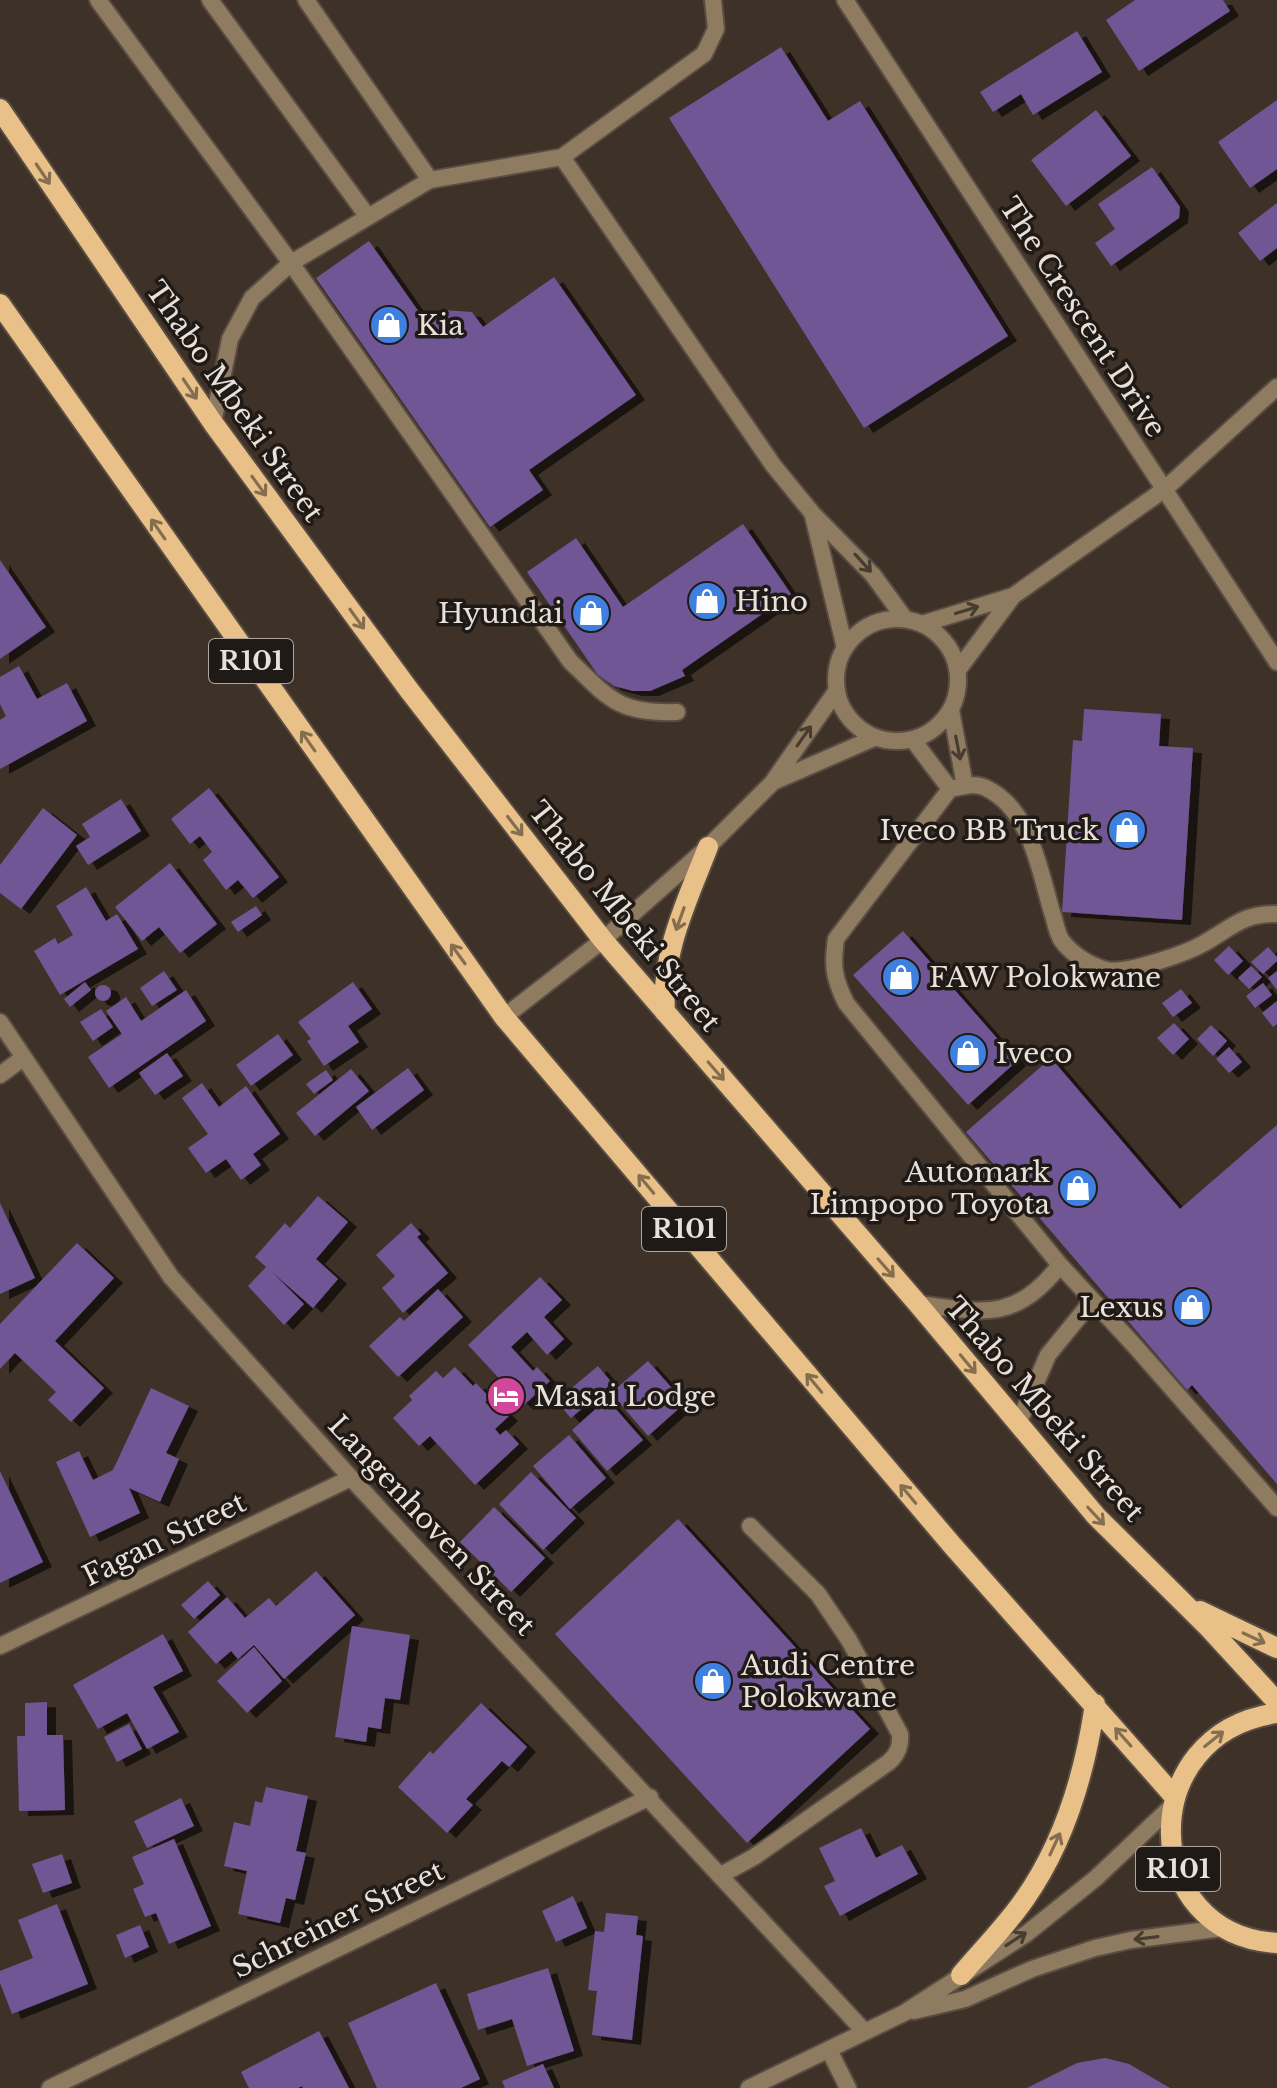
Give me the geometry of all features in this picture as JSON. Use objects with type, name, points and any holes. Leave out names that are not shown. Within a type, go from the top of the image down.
[{"type":"main road","name":"Thabo Mbeki Street","points":[[0,109],[213,423],[409,690],[603,940],[918,1304],[1096,1516],[1277,1702]]},
{"type":"main road","name":"R101","points":[[0,304],[504,1017],[952,1545],[1095,1704],[1173,1801]]},
{"type":"main road","points":[[665,1012],[668,958],[708,847]]},
{"type":"main road","points":[[1182,1602],[1277,1648]]},
{"type":"main road","points":[[961,1975],[1024,1900],[1048,1860],[1068,1816],[1088,1755],[1095,1704]]},
{"type":"main road","name":"R101","points":[[1277,1713],[1257,1715],[1229,1727],[1205,1745],[1187,1768],[1173,1801],[1171,1833],[1175,1861],[1185,1887],[1202,1910],[1223,1928],[1245,1938],[1277,1943]]},
{"type":"street","points":[[98,0],[291,263],[570,661],[610,699],[632,710],[677,712]]},
{"type":"street","points":[[210,0],[368,217]]},
{"type":"street","points":[[306,0],[430,180]]},
{"type":"street","points":[[213,423],[230,339],[252,298],[291,263],[430,180],[562,157],[704,54],[716,29],[713,0]]},
{"type":"street","name":"The Crescent Drive","points":[[845,0],[1277,662]]},
{"type":"street","points":[[562,157],[773,465],[813,514],[856,555],[914,621],[946,642],[958,670],[958,691],[951,710],[935,728],[913,740],[900,742],[874,738],[860,730],[849,719],[837,690],[839,661],[856,634],[870,624],[888,619],[914,621],[1013,596]]},
{"type":"street","points":[[958,670],[1013,596],[1165,489],[1277,387]]},
{"type":"street","points":[[813,514],[845,648]]},
{"type":"street","points":[[504,1017],[603,940],[708,847],[772,783],[837,690]]},
{"type":"street","points":[[951,710],[958,787],[836,939],[832,965],[836,982],[846,1003],[1060,1265],[1277,1508]]},
{"type":"street","points":[[772,783],[874,738]]},
{"type":"street","points":[[913,740],[958,787],[986,788],[1009,807],[1026,828],[1061,939],[1086,963],[1110,971],[1135,968],[1203,944],[1235,923],[1258,914],[1277,914]]},
{"type":"street","name":"Langenhoven Street","points":[[0,1022],[171,1277],[351,1478],[865,2032]]},
{"type":"street","points":[[0,1075],[23,1058]]},
{"type":"street","points":[[918,1304],[986,1312],[1009,1307],[1045,1285],[1060,1265]]},
{"type":"street","points":[[1018,1424],[1048,1355],[1092,1301]]},
{"type":"street","name":"Fagan Street","points":[[0,1646],[351,1478]]},
{"type":"street","points":[[721,1875],[754,1857],[889,1762],[895,1757],[901,1742],[900,1734],[849,1640],[818,1594],[750,1526]]},
{"type":"street","name":"Schreiner Street","points":[[50,2088],[650,1797]]},
{"type":"street","points":[[749,2088],[904,2013],[1026,1934],[1096,1878],[1173,1801]]},
{"type":"street","points":[[904,2013],[965,1999],[1032,1969],[1095,1948],[1223,1928]]},
{"type":"street","points":[[829,2050],[848,2088]]},
{"type":"building","points":[[1135,0],[1223,0],[1230,11],[1139,71],[1106,20]]},
{"type":"building","points":[[1077,31],[1102,72],[1033,115],[1021,94],[993,112],[980,92]]},
{"type":"building","points":[[781,47],[828,121],[860,101],[1008,336],[864,428],[669,118]]},
{"type":"building","points":[[1277,100],[1277,169],[1250,188],[1218,142]]},
{"type":"building","points":[[1096,110],[1131,156],[1066,206],[1031,160]]},
{"type":"building","points":[[1152,167],[1180,207],[1179,218],[1111,266],[1095,243],[1115,229],[1098,204]]},
{"type":"building","points":[[1277,203],[1277,248],[1260,261],[1238,233]]},
{"type":"building","points":[[369,241],[426,322],[443,310],[472,312],[483,327],[554,277],[636,395],[529,470],[543,490],[490,527],[316,278]]},
{"type":"building","points":[[743,524],[791,594],[682,670],[685,676],[650,691],[614,686],[598,675],[527,572],[576,538],[623,607]]},
{"type":"building","points":[[0,560],[46,627],[0,659]]},
{"type":"building","points":[[19,666],[37,699],[67,683],[87,721],[0,769],[0,720],[6,716],[0,704],[0,677]]},
{"type":"building","name":"Iveco BB Truck","points":[[1084,709],[1161,714],[1159,746],[1193,748],[1182,920],[1062,912],[1073,740],[1082,741]]},
{"type":"building","points":[[209,788],[279,877],[253,898],[238,880],[226,890],[203,860],[212,852],[200,836],[190,844],[171,819]]},
{"type":"building","points":[[121,799],[141,831],[88,865],[76,846],[90,837],[82,824]]},
{"type":"building","points":[[43,808],[77,835],[21,909],[0,893],[0,865]]},
{"type":"building","points":[[170,863],[217,924],[180,953],[159,927],[142,941],[115,907]]},
{"type":"building","points":[[86,887],[106,921],[117,914],[138,949],[60,995],[34,951],[55,938],[58,944],[73,935],[56,906]]},
{"type":"building","points":[[256,906],[262,915],[238,932],[231,922]]},
{"type":"building","points":[[903,931],[1017,1061],[968,1105],[853,975]]},
{"type":"building","points":[[1229,946],[1243,961],[1228,975],[1214,960]]},
{"type":"building","points":[[1268,947],[1277,961],[1263,974],[1251,962]]},
{"type":"building","points":[[1251,966],[1262,977],[1249,989],[1238,978]]},
{"type":"building","points":[[164,971],[177,990],[152,1006],[140,988]]},
{"type":"building","points":[[1277,971],[1277,990],[1268,978]]},
{"type":"building","points":[[85,982],[91,990],[70,1007],[64,999]]},
{"type":"building","points":[[353,982],[372,1009],[348,1026],[359,1042],[324,1066],[307,1041],[311,1039],[298,1022]]},
{"type":"building","points":[[1263,983],[1272,995],[1255,1008],[1246,996]]},
{"type":"building","points":[[103,985],[111,993],[103,1001],[95,993]]},
{"type":"building","points":[[1181,989],[1192,1003],[1173,1017],[1162,1003]]},
{"type":"building","points":[[186,990],[206,1021],[109,1088],[88,1057],[122,1034],[106,1011],[126,997],[141,1021]]},
{"type":"building","points":[[1277,1001],[1277,1024],[1273,1027],[1262,1013]]},
{"type":"building","points":[[101,1009],[113,1027],[93,1041],[80,1022]]},
{"type":"building","points":[[1174,1023],[1189,1039],[1173,1055],[1157,1038]]},
{"type":"building","points":[[1211,1025],[1227,1041],[1213,1056],[1197,1039]]},
{"type":"building","points":[[278,1034],[293,1055],[251,1086],[236,1065]]},
{"type":"building","points":[[1229,1047],[1242,1062],[1229,1073],[1216,1059]]},
{"type":"building","points":[[167,1053],[183,1076],[155,1095],[139,1073]]},
{"type":"building","points":[[1051,1058],[1180,1209],[1277,1125],[1277,1484],[1192,1385],[1187,1390],[966,1132]]},
{"type":"building","points":[[408,1068],[424,1090],[372,1130],[356,1107]]},
{"type":"building","points":[[351,1069],[369,1091],[315,1136],[296,1113]]},
{"type":"building","points":[[326,1070],[333,1080],[314,1094],[306,1084]]},
{"type":"building","points":[[202,1083],[219,1107],[246,1086],[280,1134],[253,1154],[261,1165],[241,1180],[226,1159],[206,1173],[188,1148],[208,1134],[182,1098]]},
{"type":"building","points":[[318,1196],[348,1222],[316,1259],[338,1279],[313,1308],[272,1272],[304,1304],[284,1325],[248,1286],[266,1267],[255,1257],[285,1223],[290,1228]]},
{"type":"building","points":[[0,1203],[35,1278],[0,1294]]},
{"type":"building","points":[[411,1223],[421,1234],[417,1237],[448,1273],[403,1313],[382,1288],[395,1276],[376,1255]]},
{"type":"building","points":[[77,1243],[114,1278],[55,1341],[104,1388],[71,1422],[48,1400],[56,1392],[15,1353],[0,1369],[0,1324]]},
{"type":"building","points":[[540,1277],[562,1300],[544,1317],[564,1339],[547,1355],[527,1332],[511,1347],[533,1371],[537,1367],[550,1381],[524,1405],[468,1345]]},
{"type":"building","points":[[438,1289],[463,1317],[398,1377],[369,1346],[400,1317],[404,1321]]},
{"type":"building","points":[[648,1361],[685,1403],[648,1436],[611,1393]]},
{"type":"building","points":[[598,1366],[612,1383],[571,1418],[556,1401]]},
{"type":"building","points":[[455,1367],[490,1398],[485,1402],[492,1409],[497,1404],[509,1416],[495,1429],[500,1435],[506,1430],[519,1444],[475,1485],[430,1436],[419,1446],[393,1418],[412,1400],[409,1396],[436,1371],[443,1378]]},
{"type":"building","points":[[151,1388],[189,1406],[166,1453],[179,1459],[160,1502],[129,1488],[140,1513],[90,1537],[56,1462],[79,1451],[93,1480],[113,1470]]},
{"type":"building","points":[[607,1399],[643,1440],[607,1471],[572,1430]]},
{"type":"building","points":[[569,1435],[606,1478],[570,1509],[533,1466]]},
{"type":"building","points":[[0,1471],[43,1562],[0,1583]]},
{"type":"building","points":[[531,1472],[576,1518],[543,1550],[499,1504]]},
{"type":"building","points":[[494,1507],[545,1558],[511,1592],[460,1542]]},
{"type":"building","name":"Audi Centre Polokwane","points":[[678,1519],[870,1729],[747,1843],[555,1634]]},
{"type":"building","points":[[316,1571],[355,1615],[284,1679],[254,1645],[238,1659],[231,1651],[216,1664],[188,1632],[227,1597],[245,1618],[269,1598],[276,1606]]},
{"type":"building","points":[[208,1581],[220,1595],[194,1619],[181,1605]]},
{"type":"building","points":[[352,1626],[410,1635],[400,1700],[385,1698],[381,1729],[368,1727],[366,1742],[335,1737]]},
{"type":"building","points":[[163,1634],[183,1671],[153,1687],[179,1732],[147,1749],[127,1713],[98,1729],[73,1685]]},
{"type":"building","points":[[254,1647],[282,1681],[247,1713],[217,1681]]},
{"type":"building","points":[[47,1702],[47,1735],[63,1735],[65,1810],[19,1811],[17,1736],[25,1736],[25,1703]]},
{"type":"building","points":[[481,1703],[527,1747],[509,1767],[502,1761],[466,1799],[473,1805],[447,1833],[398,1787],[430,1751],[433,1754]]},
{"type":"building","points":[[129,1724],[142,1749],[117,1762],[104,1737]]},
{"type":"building","points":[[266,1787],[308,1796],[296,1851],[306,1853],[295,1900],[286,1898],[280,1923],[238,1914],[247,1871],[224,1866],[234,1822],[250,1826],[255,1801],[262,1803]]},
{"type":"building","points":[[181,1798],[194,1826],[147,1848],[134,1821]]},
{"type":"building","points":[[861,1828],[876,1858],[902,1845],[918,1874],[840,1916],[824,1886],[835,1881],[819,1848]]},
{"type":"building","points":[[174,1839],[211,1926],[169,1944],[156,1913],[145,1917],[133,1889],[144,1884],[132,1857]]},
{"type":"building","points":[[62,1854],[72,1883],[43,1893],[32,1864]]},
{"type":"building","points":[[573,1896],[587,1928],[556,1942],[542,1911]]},
{"type":"building","points":[[57,1904],[88,1984],[12,2014],[0,1983],[0,1971],[33,1958],[18,1920]]},
{"type":"building","points":[[606,1913],[638,1916],[636,1935],[643,1936],[632,2040],[592,2035],[597,1991],[588,1990],[595,1931],[604,1932]]},
{"type":"building","points":[[140,1925],[149,1947],[125,1958],[116,1935]]},
{"type":"building","points":[[548,1968],[574,2051],[527,2066],[512,2019],[478,2030],[467,1994]]},
{"type":"building","points":[[436,1983],[480,2079],[461,2088],[377,2088],[348,2023]]},
{"type":"building","points":[[319,2031],[349,2088],[249,2088],[241,2072]]},
{"type":"building","points":[[1105,2058],[1129,2064],[1170,2088],[1027,2088],[1077,2063]]},
{"type":"building","points":[[543,2064],[554,2088],[505,2088],[502,2081]]},
{"type":"place","name":"Kia","points":[[389,325]]},
{"type":"place","name":"Hino","points":[[707,601]]},
{"type":"place","name":"Hyundai","points":[[591,613]]},
{"type":"place","name":"Iveco BB Truck","points":[[1127,830]]},
{"type":"place","name":"FAW Polokwane","points":[[901,977]]},
{"type":"place","name":"Iveco","points":[[968,1053]]},
{"type":"place","name":"Automark Limpopo Toyota","points":[[1078,1188]]},
{"type":"place","name":"Lexus","points":[[1192,1307]]},
{"type":"place","name":"Masai Lodge","points":[[506,1396]]},
{"type":"place","name":"Audi Centre Polokwane","points":[[713,1681]]}]
